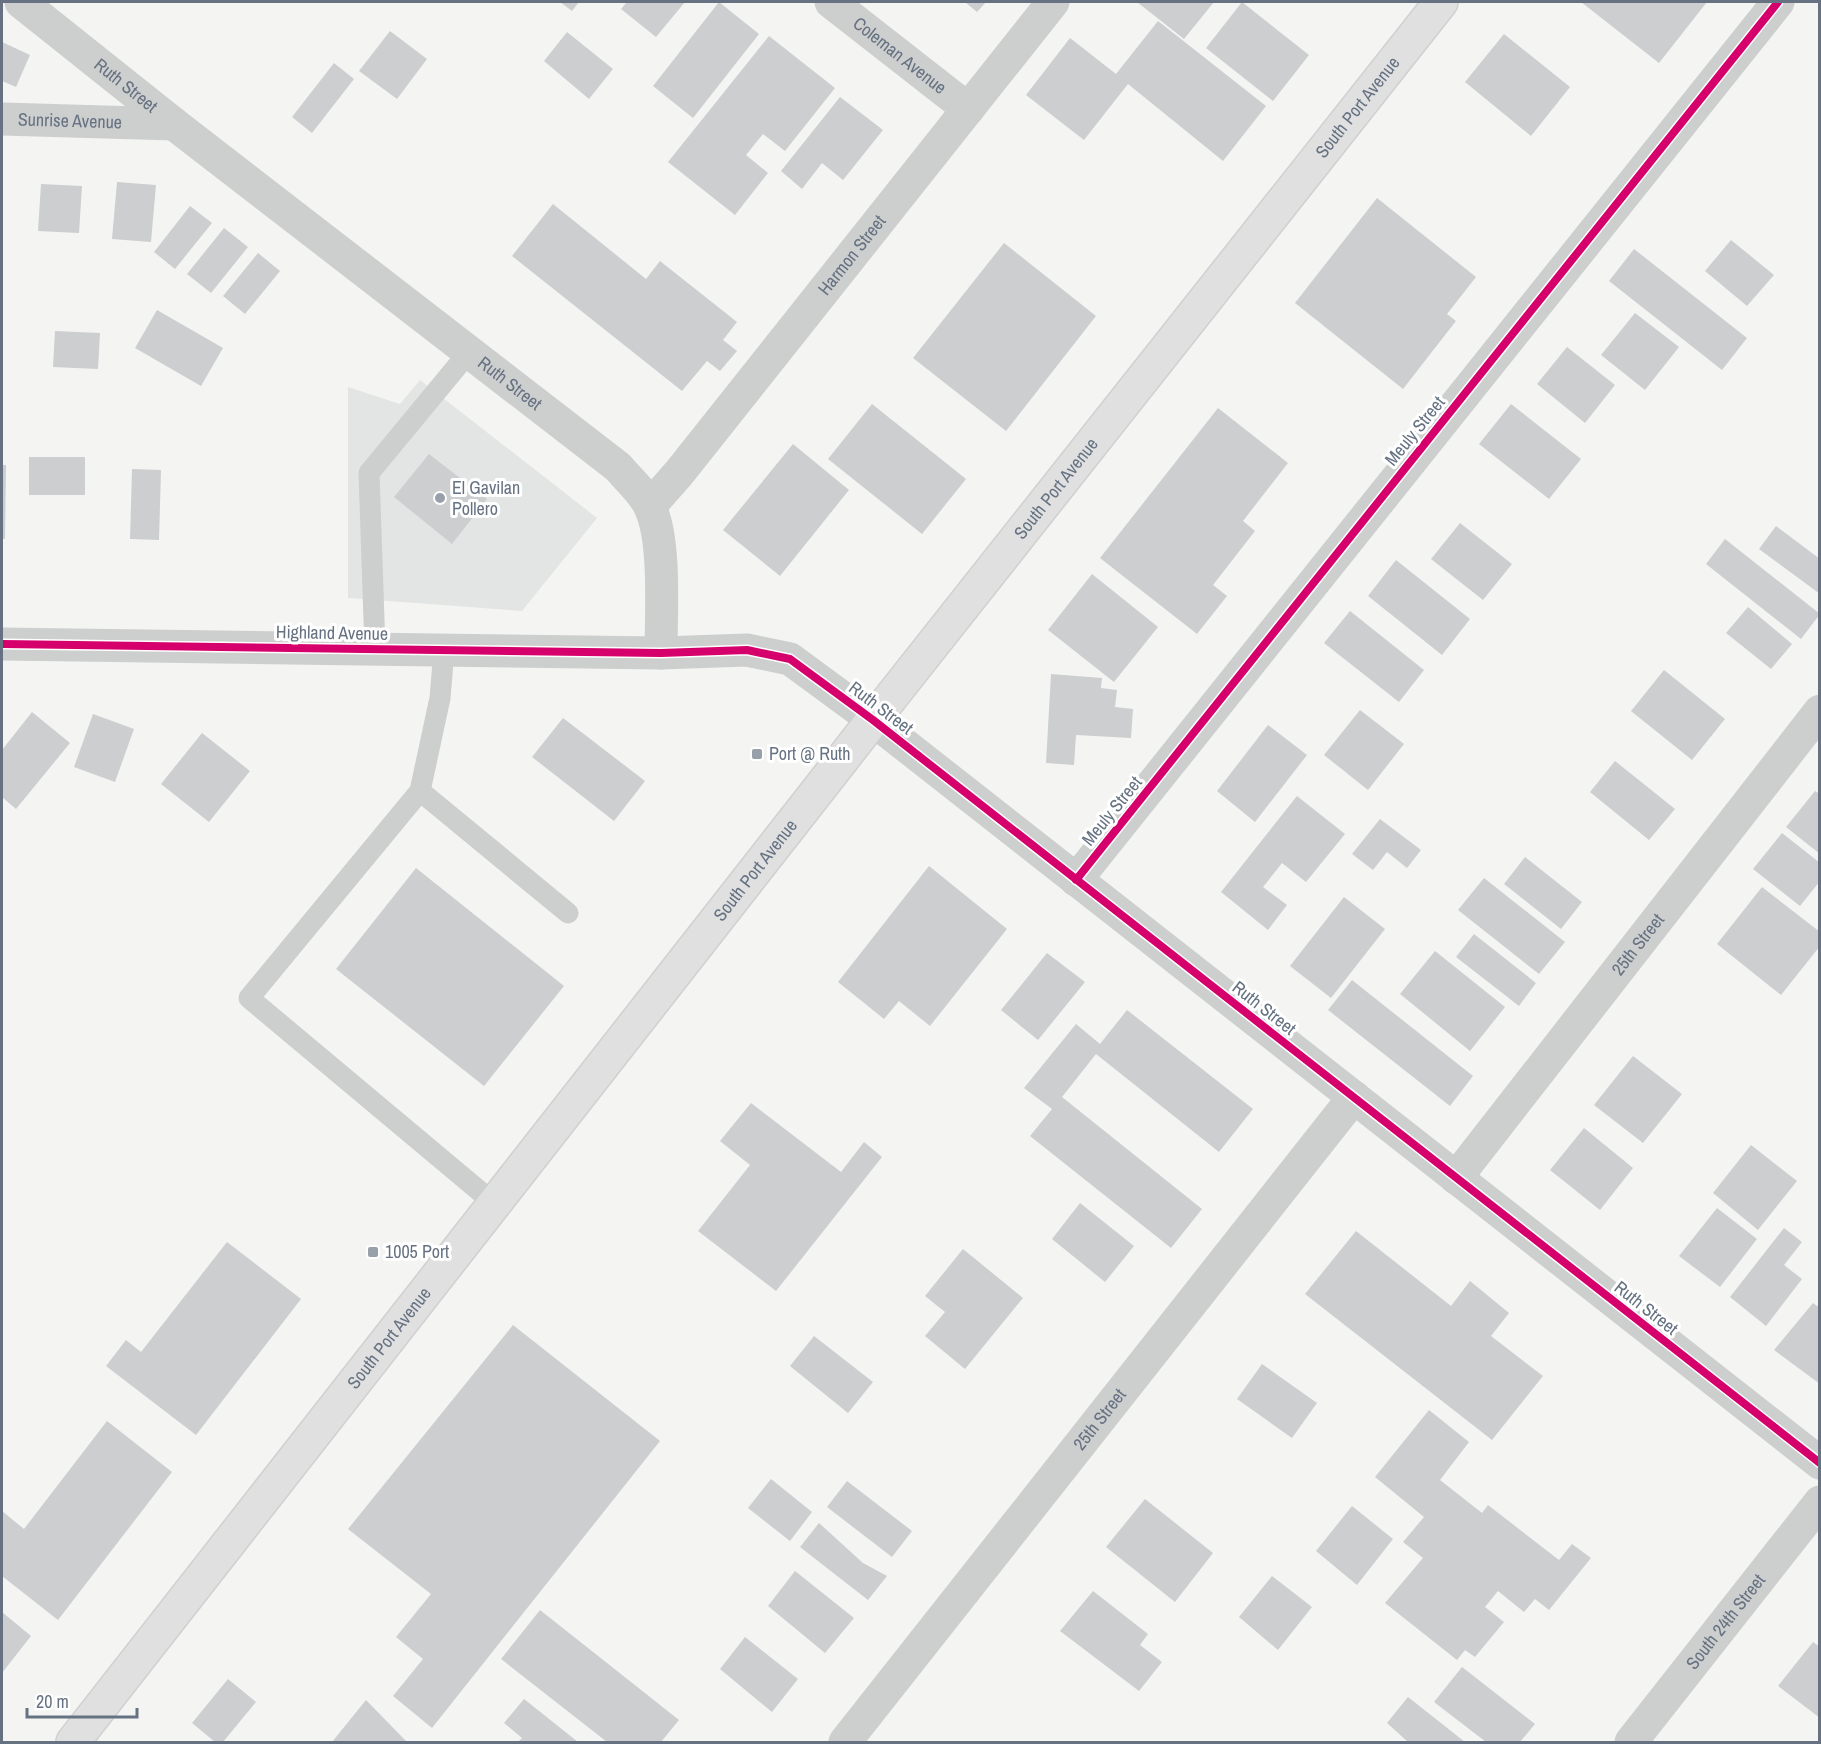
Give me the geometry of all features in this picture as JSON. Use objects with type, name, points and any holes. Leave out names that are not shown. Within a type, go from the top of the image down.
[{"type":"main road","name":"South Port Avenue","points":[[73,1743],[873,720],[1441,2]]},
{"type":"street","name":"Ruth Street","points":[[21,2],[174,124],[618,467],[650,506],[656,527],[660,551],[661,653],[747,650],[790,659],[873,720],[1820,1463]]},
{"type":"street","name":"Coleman Avenue","points":[[831,2],[968,110]]},
{"type":"street","name":"Harmon Street","points":[[650,506],[680,473],[1053,2]]},
{"type":"street","name":"Meuly Street","points":[[1076,880],[1778,2]]},
{"type":"street","name":"Sunrise Avenue","points":[[2,119],[174,124]]},
{"type":"street","name":"Highland Avenue","points":[[6,650],[375,649],[661,653]]},
{"type":"street","name":"25th Street","points":[[1456,1178],[1820,711]]},
{"type":"street","name":"25th Street","points":[[845,1743],[1354,1097]]},
{"type":"street","name":"South 24th Street","points":[[1631,1743],[1820,1502]]},
{"type":"lane","points":[[375,649],[369,472],[469,352]]},
{"type":"lane","points":[[444,650],[440,698],[420,791],[249,998],[495,1204]]},
{"type":"lane","points":[[420,791],[568,913]]},
{"type":"shaded area","points":[[420,380],[597,518],[522,611],[348,598],[348,387],[400,404]]},
{"type":"building","points":[[560,2],[579,2],[572,11]]},
{"type":"building","points":[[627,2],[685,2],[656,37],[621,9]]},
{"type":"building","points":[[719,2],[759,34],[693,118],[653,86]]},
{"type":"building","points":[[965,2],[986,2],[977,12]]},
{"type":"building","points":[[1137,2],[1214,2],[1184,39]]},
{"type":"building","points":[[1242,2],[1309,55],[1273,101],[1206,48]]},
{"type":"building","points":[[1581,2],[1707,2],[1659,63]]},
{"type":"building","points":[[1158,21],[1266,106],[1223,161],[1128,84],[1084,140],[1026,95],[1070,38],[1116,74]]},
{"type":"building","points":[[390,31],[427,59],[397,99],[359,71]]},
{"type":"building","points":[[567,32],[613,69],[589,99],[544,61]]},
{"type":"building","points":[[1504,34],[1570,87],[1531,136],[1465,82]]},
{"type":"building","points":[[769,36],[835,88],[785,151],[763,134],[746,155],[768,173],[735,215],[668,162]]},
{"type":"building","points":[[2,42],[30,55],[16,87],[2,81]]},
{"type":"building","points":[[334,63],[354,79],[312,133],[292,117]]},
{"type":"building","points":[[840,97],[883,130],[843,180],[822,163],[802,189],[781,171]]},
{"type":"building","points":[[117,182],[156,185],[151,242],[112,239]]},
{"type":"building","points":[[41,184],[82,186],[79,233],[38,231]]},
{"type":"building","points":[[1377,198],[1476,277],[1447,314],[1456,321],[1403,389],[1295,303]]},
{"type":"building","points":[[553,204],[646,279],[660,261],[737,322],[723,340],[737,351],[720,371],[707,361],[682,391],[512,256]]},
{"type":"building","points":[[190,206],[212,223],[175,269],[154,252]]},
{"type":"building","points":[[224,228],[248,247],[211,293],[187,274]]},
{"type":"building","points":[[1731,240],[1774,275],[1747,306],[1705,271]]},
{"type":"building","points":[[1004,243],[1096,316],[1006,431],[913,358]]},
{"type":"building","points":[[1634,249],[1747,338],[1722,370],[1609,281]]},
{"type":"building","points":[[258,253],[280,271],[245,314],[223,296]]},
{"type":"building","points":[[157,310],[223,348],[201,386],[135,348]]},
{"type":"building","points":[[1635,313],[1679,347],[1645,390],[1601,355]]},
{"type":"building","points":[[55,331],[100,333],[98,369],[53,367]]},
{"type":"building","points":[[1567,347],[1615,385],[1585,423],[1537,384]]},
{"type":"building","points":[[872,404],[966,479],[922,534],[828,459]]},
{"type":"building","points":[[1511,404],[1581,459],[1549,499],[1479,444]]},
{"type":"building","points":[[1218,408],[1288,463],[1243,521],[1255,531],[1213,585],[1227,596],[1197,634],[1100,558]]},
{"type":"building","points":[[793,444],[849,490],[780,576],[723,530]]},
{"type":"building","name":"El Gavilan Pollero","points":[[429,454],[487,499],[452,544],[394,497]]},
{"type":"building","points":[[29,457],[85,457],[85,495],[29,495]]},
{"type":"building","points":[[2,465],[6,465],[5,539],[2,539]]},
{"type":"building","points":[[132,469],[161,470],[159,540],[130,539]]},
{"type":"building","points":[[1460,523],[1512,564],[1483,600],[1431,559]]},
{"type":"building","points":[[1776,526],[1820,559],[1820,594],[1759,549]]},
{"type":"building","points":[[1725,539],[1820,614],[1801,639],[1706,564]]},
{"type":"building","points":[[1396,560],[1470,619],[1442,655],[1368,596]]},
{"type":"building","points":[[1092,574],[1158,627],[1114,682],[1048,630]]},
{"type":"building","points":[[1748,607],[1792,644],[1771,669],[1726,633]]},
{"type":"building","points":[[1350,611],[1424,670],[1399,702],[1324,643]]},
{"type":"building","points":[[1664,670],[1725,719],[1692,760],[1631,711]]},
{"type":"building","points":[[1051,674],[1102,678],[1101,688],[1117,690],[1115,707],[1133,709],[1131,738],[1076,735],[1074,765],[1046,763]]},
{"type":"building","points":[[1360,710],[1404,744],[1368,790],[1324,755]]},
{"type":"building","points":[[32,712],[70,743],[16,809],[2,797],[2,750]]},
{"type":"building","points":[[93,714],[134,729],[115,782],[74,767]]},
{"type":"building","points":[[563,718],[645,781],[614,821],[532,757]]},
{"type":"building","points":[[1268,725],[1307,755],[1255,822],[1217,791]]},
{"type":"building","points":[[202,733],[250,771],[209,822],[161,784]]},
{"type":"building","points":[[1615,761],[1675,809],[1649,840],[1590,792]]},
{"type":"building","points":[[1815,791],[1820,794],[1820,854],[1786,827]]},
{"type":"building","points":[[1297,796],[1345,834],[1306,882],[1282,863],[1263,887],[1287,905],[1268,930],[1221,892]]},
{"type":"building","points":[[1380,819],[1421,850],[1407,868],[1387,852],[1373,870],[1352,854]]},
{"type":"building","points":[[1782,833],[1820,863],[1820,881],[1800,906],[1753,869]]},
{"type":"building","points":[[1525,857],[1582,902],[1561,929],[1504,884]]},
{"type":"building","points":[[929,866],[1007,929],[930,1026],[899,1001],[884,1019],[838,982]]},
{"type":"building","points":[[416,868],[564,986],[484,1086],[336,969]]},
{"type":"building","points":[[1484,878],[1565,942],[1539,974],[1458,910]]},
{"type":"building","points":[[1762,887],[1820,932],[1820,946],[1781,995],[1717,944]]},
{"type":"building","points":[[1344,897],[1385,929],[1331,998],[1290,966]]},
{"type":"building","points":[[1474,934],[1536,983],[1519,1006],[1456,957]]},
{"type":"building","points":[[1435,951],[1505,1007],[1470,1051],[1400,994]]},
{"type":"building","points":[[1047,953],[1085,982],[1038,1040],[1001,1010]]},
{"type":"building","points":[[1352,980],[1473,1076],[1450,1106],[1328,1010]]},
{"type":"building","points":[[1127,1010],[1253,1109],[1219,1152],[1096,1054],[1062,1097],[1202,1209],[1171,1248],[1030,1136],[1052,1109],[1024,1088],[1076,1024],[1100,1044]]},
{"type":"building","points":[[1633,1056],[1682,1094],[1643,1143],[1594,1105]]},
{"type":"building","points":[[751,1103],[841,1172],[864,1142],[882,1157],[776,1291],[698,1231],[750,1165],[720,1141]]},
{"type":"building","points":[[1584,1128],[1633,1168],[1600,1210],[1550,1170]]},
{"type":"building","points":[[1751,1145],[1797,1181],[1758,1230],[1713,1193]]},
{"type":"building","points":[[1080,1203],[1134,1246],[1105,1282],[1052,1239]]},
{"type":"building","points":[[1717,1208],[1757,1239],[1720,1287],[1679,1256]]},
{"type":"building","points":[[1784,1228],[1802,1242],[1784,1265],[1802,1279],[1766,1326],[1730,1297]]},
{"type":"building","points":[[1356,1231],[1451,1306],[1470,1281],[1509,1313],[1491,1336],[1543,1376],[1492,1440],[1305,1294]]},
{"type":"building","points":[[227,1242],[301,1299],[196,1435],[106,1366],[126,1340],[141,1352]]},
{"type":"building","points":[[963,1249],[1023,1298],[965,1369],[925,1336],[945,1312],[925,1296]]},
{"type":"building","points":[[1813,1303],[1820,1308],[1820,1384],[1774,1350]]},
{"type":"building","points":[[513,1325],[660,1441],[432,1728],[393,1696],[423,1659],[396,1637],[431,1594],[348,1529]]},
{"type":"building","points":[[814,1336],[873,1382],[848,1413],[790,1366]]},
{"type":"building","points":[[1262,1364],[1317,1403],[1292,1438],[1237,1399]]},
{"type":"building","points":[[1429,1410],[1469,1442],[1440,1480],[1482,1513],[1488,1505],[1559,1560],[1572,1544],[1591,1558],[1549,1610],[1535,1599],[1524,1612],[1498,1591],[1485,1607],[1504,1622],[1475,1657],[1465,1650],[1457,1660],[1385,1603],[1423,1558],[1403,1542],[1424,1517],[1375,1477]]},
{"type":"building","points":[[107,1421],[172,1472],[58,1620],[2,1576],[2,1511],[24,1529]]},
{"type":"building","points":[[771,1479],[812,1512],[790,1541],[748,1508]]},
{"type":"building","points":[[847,1481],[912,1531],[892,1557],[827,1507]]},
{"type":"building","points":[[1145,1499],[1213,1553],[1175,1602],[1106,1547]]},
{"type":"building","points":[[1352,1506],[1393,1539],[1357,1585],[1316,1551]]},
{"type":"building","points":[[819,1523],[863,1563],[887,1576],[868,1600],[800,1547]]},
{"type":"building","points":[[795,1571],[854,1618],[825,1653],[768,1606]]},
{"type":"building","points":[[1272,1576],[1312,1607],[1278,1650],[1239,1617]]},
{"type":"building","points":[[1093,1591],[1148,1634],[1140,1645],[1162,1662],[1139,1691],[1060,1631]]},
{"type":"building","points":[[540,1610],[679,1720],[661,1742],[607,1742],[501,1659]]},
{"type":"building","points":[[2,1612],[31,1636],[2,1673]]},
{"type":"building","points":[[745,1637],[798,1679],[772,1712],[720,1669]]},
{"type":"building","points":[[1813,1642],[1820,1647],[1820,1718],[1778,1686]]},
{"type":"building","points":[[1462,1667],[1535,1724],[1520,1742],[1486,1742],[1434,1702]]},
{"type":"building","points":[[228,1679],[256,1702],[223,1742],[215,1742],[192,1723]]},
{"type":"building","points":[[1408,1697],[1465,1742],[1408,1742],[1387,1723]]},
{"type":"building","points":[[524,1699],[578,1742],[518,1742],[522,1738],[504,1723]]},
{"type":"building","points":[[366,1700],[406,1741],[405,1742],[332,1742]]},
{"type":"cycle path","points":[[1076,880],[1778,2]]},
{"type":"cycle path","points":[[2,644],[661,653],[747,650],[790,659],[873,720],[1820,1463]]},
{"type":"place","name":"El Gavilan Pollero","points":[[440,498]]},
{"type":"place","name":"Port @ Ruth","points":[[757,754]]},
{"type":"place","name":"1005 Port","points":[[373,1252]]}]
